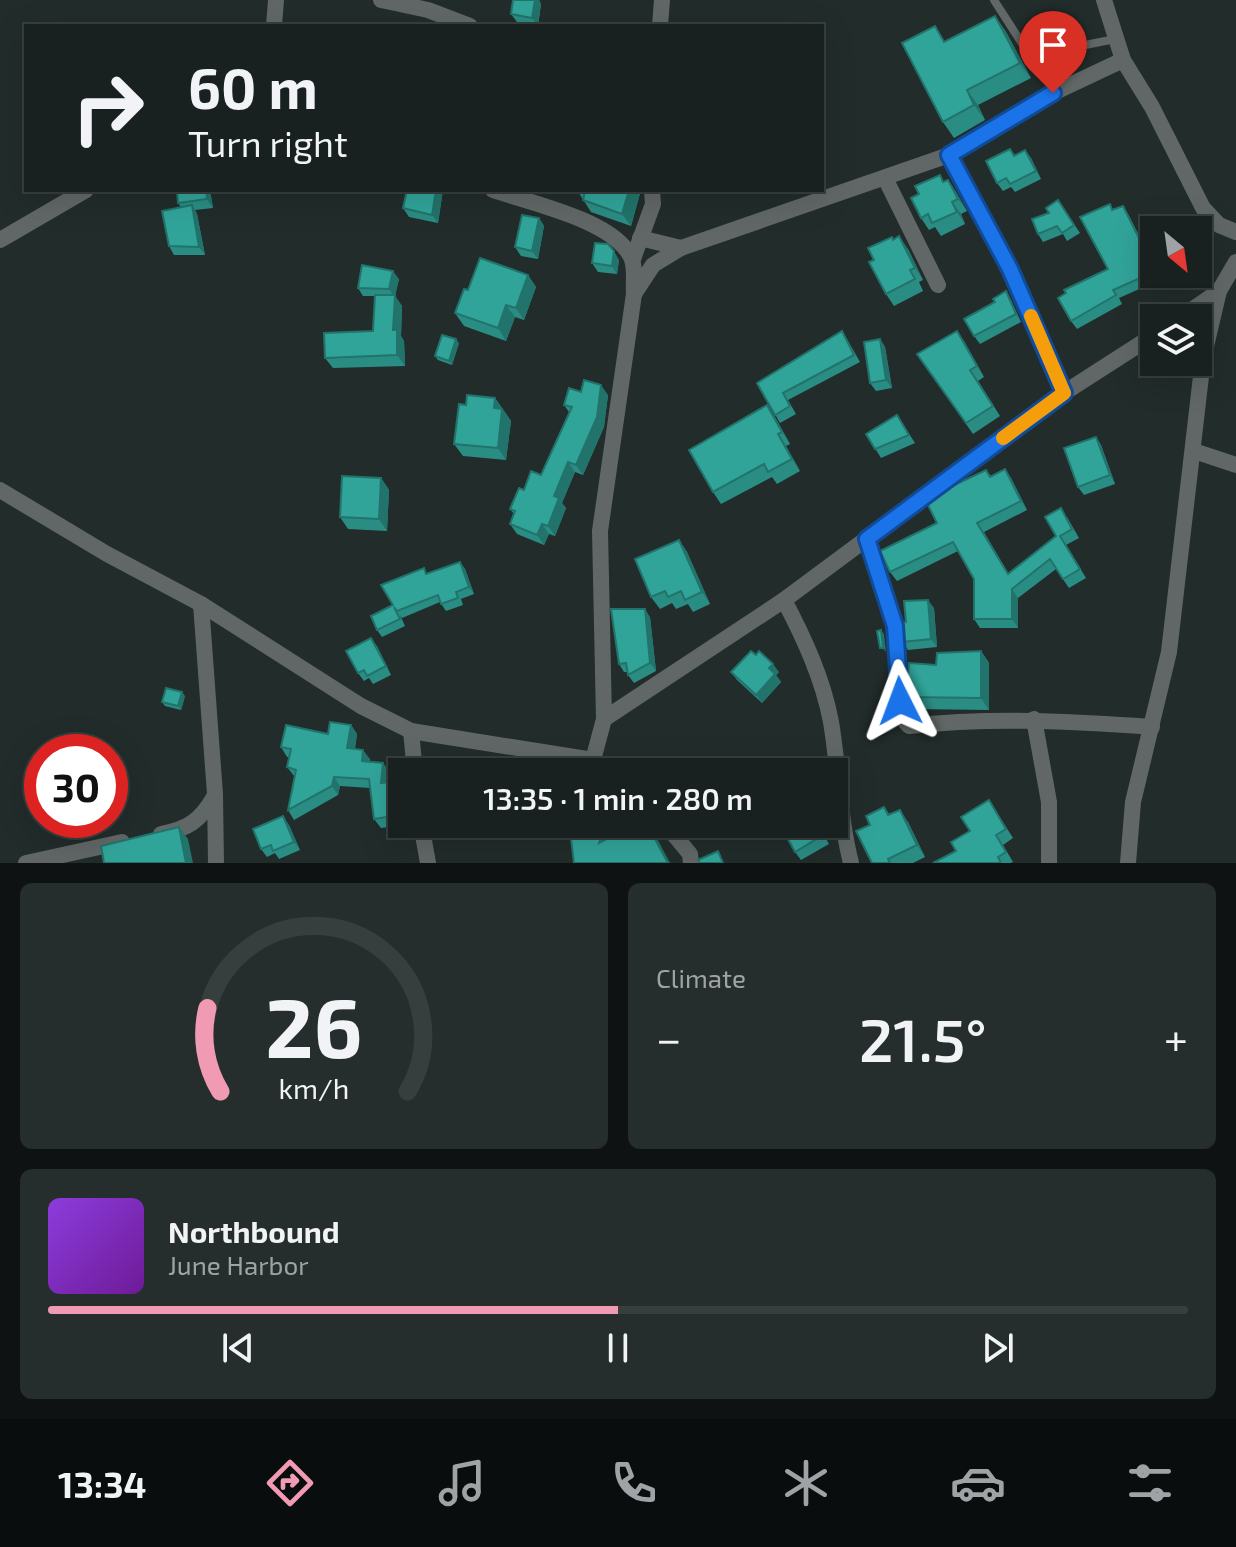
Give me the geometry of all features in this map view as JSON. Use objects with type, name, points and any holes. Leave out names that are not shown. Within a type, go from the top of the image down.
[{"type":"street","points":[[274,24],[276,0]]},
{"type":"street","points":[[381,0],[426,18],[459,24]]},
{"type":"street","points":[[660,24],[662,0]]},
{"type":"street","points":[[1104,0],[1123,60],[1152,107],[1203,208],[1219,225],[1236,232]]},
{"type":"street","points":[[634,294],[653,265],[681,248],[886,180],[949,155],[1053,93],[1123,60]]},
{"type":"street","points":[[949,155],[1010,269],[1064,393]]},
{"type":"street","points":[[886,180],[938,285]]},
{"type":"street","points":[[0,240],[83,192]]},
{"type":"street","points":[[499,192],[595,226],[620,240],[633,259]]},
{"type":"street","points":[[538,192],[547,208]]},
{"type":"street","points":[[594,758],[604,719],[600,531],[634,294],[633,259],[653,204],[652,192]]},
{"type":"street","points":[[640,238],[681,248]]},
{"type":"street","points":[[1128,863],[1133,802],[1169,652],[1203,359],[1219,291],[1236,262]]},
{"type":"street","points":[[1200,304],[1219,291]]},
{"type":"street","points":[[604,719],[784,600],[1064,393],[1140,344]]},
{"type":"street","points":[[1194,451],[1236,465]]},
{"type":"street","points":[[0,490],[107,554],[201,604],[361,706],[411,731],[580,758]]},
{"type":"street","points":[[867,539],[895,626],[904,721],[909,726],[974,719],[1034,719],[1152,727]]},
{"type":"street","points":[[784,600],[818,673],[831,720],[842,828],[851,863]]},
{"type":"street","points":[[201,604],[215,794],[216,863]]},
{"type":"street","points":[[1034,719],[1049,802],[1049,863]]},
{"type":"street","points":[[411,731],[414,758]]},
{"type":"street","points":[[26,863],[181,830],[200,819],[215,794]]},
{"type":"street","points":[[424,838],[428,863]]},
{"type":"street","points":[[677,838],[690,854],[691,863]]},
{"type":"lane","points":[[994,0],[1023,45],[1026,57],[1115,39]]},
{"type":"building","points":[[513,0],[535,0],[532,18],[511,14]]},
{"type":"building","points":[[995,16],[1020,63],[967,90],[974,105],[943,122],[902,43],[935,26],[944,42]]},
{"type":"building","points":[[1010,149],[1014,156],[1025,150],[1036,171],[1010,184],[1006,178],[997,183],[986,161]]},
{"type":"building","points":[[940,175],[943,182],[948,180],[958,199],[952,202],[957,212],[932,223],[928,214],[921,218],[911,198],[919,194],[915,186]]},
{"type":"building","points":[[177,192],[206,192],[207,199],[178,203]]},
{"type":"building","points":[[407,192],[436,192],[432,215],[403,208]]},
{"type":"building","points":[[585,192],[628,192],[622,214],[583,200]]},
{"type":"building","points":[[1058,200],[1074,225],[1062,233],[1057,226],[1038,234],[1032,219],[1049,213],[1046,208]]},
{"type":"building","points":[[1110,204],[1112,210],[1123,206],[1140,240],[1140,278],[1113,290],[1116,295],[1071,321],[1058,298],[1066,293],[1064,290],[1108,269],[1080,217]]},
{"type":"building","points":[[192,205],[199,247],[169,246],[162,211]]},
{"type":"building","points":[[522,215],[539,218],[532,251],[515,247]]},
{"type":"building","points":[[899,236],[915,268],[910,270],[915,279],[886,294],[869,262],[874,260],[868,248]]},
{"type":"building","points":[[595,243],[608,244],[614,251],[612,266],[592,263]]},
{"type":"building","points":[[480,258],[528,275],[516,308],[506,305],[498,328],[455,313]]},
{"type":"building","points":[[362,265],[393,271],[389,289],[358,288]]},
{"type":"building","points":[[1006,291],[1016,314],[974,336],[964,319],[995,302],[993,299]]},
{"type":"building","points":[[375,295],[395,295],[393,330],[397,330],[397,355],[325,358],[324,333],[373,331]]},
{"type":"building","points":[[842,331],[854,355],[783,393],[790,406],[775,415],[757,383]]},
{"type":"building","points":[[957,331],[977,366],[970,370],[993,406],[966,423],[917,354]]},
{"type":"building","points":[[442,335],[456,339],[449,361],[435,356]]},
{"type":"building","points":[[880,339],[886,380],[870,383],[864,342]]},
{"type":"building","points":[[584,380],[601,385],[597,417],[576,465],[568,462],[554,496],[559,498],[548,526],[542,524],[537,535],[510,524],[515,511],[510,509],[519,488],[524,490],[531,471],[541,475],[572,407],[564,405],[569,388],[581,392]]},
{"type":"building","points":[[467,395],[495,398],[494,408],[502,409],[498,448],[454,444],[459,404],[466,405]]},
{"type":"building","points":[[767,405],[792,459],[768,472],[764,464],[713,492],[689,450]]},
{"type":"building","points":[[897,415],[909,435],[875,449],[866,434]]},
{"type":"building","points":[[1096,437],[1110,475],[1078,487],[1064,448]]},
{"type":"building","points":[[1005,469],[1021,501],[977,523],[1008,574],[1056,536],[1045,517],[1061,508],[1072,529],[1060,536],[1080,569],[1063,579],[1050,559],[1012,589],[1012,619],[974,619],[974,579],[953,542],[890,572],[880,551],[937,523],[925,499],[986,470],[990,477]]},
{"type":"building","points":[[342,476],[381,478],[379,519],[340,517]]},
{"type":"building","points":[[679,540],[702,592],[685,600],[681,591],[668,597],[665,591],[651,597],[635,559]]},
{"type":"building","points":[[460,562],[469,587],[456,592],[458,598],[441,604],[438,595],[397,611],[394,607],[400,619],[377,630],[371,616],[393,605],[381,585],[424,568],[426,574]]},
{"type":"building","points":[[928,600],[931,639],[902,642],[900,623],[906,622],[904,601]]},
{"type":"building","points":[[611,609],[645,609],[650,663],[628,675],[626,663],[619,664]]},
{"type":"building","points":[[881,630],[883,648],[880,648],[877,631]]},
{"type":"building","points":[[371,638],[386,666],[367,676],[364,670],[358,673],[346,651]]},
{"type":"building","points":[[751,651],[756,655],[759,651],[773,664],[769,668],[775,674],[756,695],[731,672]]},
{"type":"building","points":[[981,651],[981,698],[906,697],[909,663],[936,665],[937,653]]},
{"type":"building","points":[[166,688],[182,692],[178,706],[162,702]]},
{"type":"building","points":[[330,722],[351,725],[347,748],[363,750],[362,761],[383,763],[381,783],[388,782],[388,817],[374,819],[369,779],[334,777],[332,786],[288,810],[296,770],[287,767],[291,749],[281,747],[286,725],[328,734]]},
{"type":"building","points":[[989,800],[1006,829],[996,835],[1006,852],[998,857],[1001,863],[933,863],[956,851],[951,842],[970,831],[961,817]]},
{"type":"building","points":[[884,807],[888,815],[900,810],[917,845],[888,859],[890,863],[872,863],[856,831],[870,825],[866,816]]},
{"type":"building","points":[[283,816],[294,842],[273,851],[271,845],[261,849],[253,829]]},
{"type":"building","points":[[179,827],[186,863],[104,863],[101,846]]},
{"type":"building","points":[[571,838],[601,838],[599,843],[609,838],[655,838],[668,863],[574,863]]},
{"type":"building","points":[[787,838],[818,838],[795,852]]},
{"type":"building","points":[[718,851],[723,863],[700,863],[698,860]]},
{"type":"slow traffic","points":[[1003,438],[1064,393],[1031,316]]},
{"type":"route","points":[[900,701],[895,626],[867,539],[1064,393],[1010,269],[949,155],[1053,93]]}]
